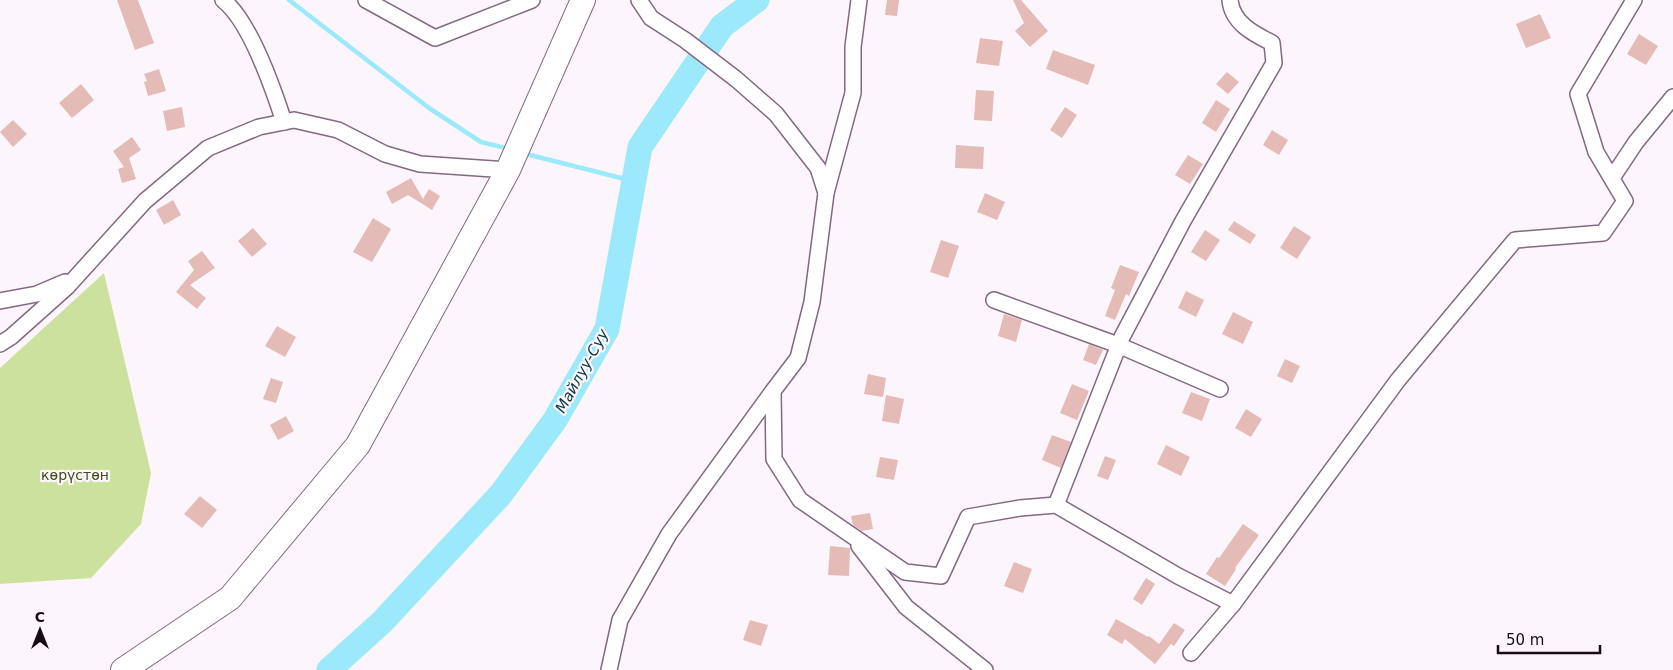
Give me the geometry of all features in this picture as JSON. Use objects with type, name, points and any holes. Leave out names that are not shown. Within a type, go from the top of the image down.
[{"type":"main road","points":[[123,670],[230,598],[358,445],[510,165],[583,0]]},
{"type":"street","points":[[222,0],[229,5],[244,27],[270,79],[284,122]]},
{"type":"street","points":[[366,0],[435,38],[532,0]]},
{"type":"street","points":[[639,0],[651,18],[685,40],[736,79],[776,114],[818,168],[826,193]]},
{"type":"street","points":[[609,670],[620,620],[668,534],[798,358],[812,302],[826,193],[853,93],[853,47],[859,0]]},
{"type":"street","points":[[1056,505],[1118,345],[1183,221],[1274,63],[1272,43],[1246,30],[1231,8],[1230,0]]},
{"type":"street","points":[[1191,653],[1232,604],[1398,380],[1515,240],[1603,233],[1625,202],[1596,152],[1578,94],[1634,0]]},
{"type":"street","points":[[1612,178],[1636,142],[1673,97]]},
{"type":"street","points":[[0,344],[12,337],[75,278],[145,201],[208,148],[259,127],[294,120],[338,130],[385,154],[420,164],[510,165]]},
{"type":"street","points":[[0,300],[37,294],[75,278]]},
{"type":"street","points":[[994,300],[1118,345],[1220,389]]},
{"type":"street","points":[[773,391],[774,459],[800,500],[905,572],[941,576],[968,517],[1020,508],[1056,505],[1178,576],[1232,604]]},
{"type":"street","points":[[849,534],[906,607],[985,670]]},
{"type":"green space","name":"көрүстөн","points":[[104,273],[151,473],[141,524],[91,578],[0,584],[0,368]]},
{"type":"building","points":[[117,0],[138,0],[154,43],[135,50]]},
{"type":"building","points":[[887,0],[899,0],[897,16],[885,15]]},
{"type":"building","points":[[1013,0],[1021,0],[1048,31],[1030,47],[1015,31],[1024,23]]},
{"type":"building","points":[[1540,14],[1551,38],[1526,48],[1516,24]]},
{"type":"building","points":[[1639,34],[1658,46],[1646,65],[1627,54]]},
{"type":"building","points":[[980,38],[1003,41],[999,66],[976,63]]},
{"type":"building","points":[[1053,50],[1095,65],[1088,85],[1046,69]]},
{"type":"building","points":[[159,69],[166,91],[148,96],[144,82],[147,81],[144,74]]},
{"type":"building","points":[[1227,72],[1239,82],[1228,94],[1216,84]]},
{"type":"building","points":[[81,84],[94,100],[72,118],[59,103]]},
{"type":"building","points":[[976,90],[994,91],[992,121],[974,120]]},
{"type":"building","points":[[1216,100],[1230,109],[1216,132],[1202,123]]},
{"type":"building","points":[[182,107],[185,127],[167,131],[163,111]]},
{"type":"building","points":[[1065,107],[1077,115],[1062,138],[1050,130]]},
{"type":"building","points":[[13,120],[27,134],[13,147],[0,132]]},
{"type":"building","points":[[1272,130],[1288,140],[1279,155],[1263,145]]},
{"type":"building","points":[[132,137],[141,150],[129,158],[136,179],[122,183],[118,169],[124,167],[113,151]]},
{"type":"building","points":[[956,145],[984,147],[983,169],[955,168]]},
{"type":"building","points":[[1188,155],[1203,164],[1190,184],[1175,175]]},
{"type":"building","points":[[411,178],[423,199],[429,189],[440,196],[432,210],[408,195],[392,204],[386,192]]},
{"type":"building","points":[[985,193],[1005,202],[997,220],[977,212]]},
{"type":"building","points":[[173,200],[181,215],[164,225],[156,210]]},
{"type":"building","points":[[373,218],[391,229],[372,262],[353,252]]},
{"type":"building","points":[[1234,221],[1256,235],[1250,244],[1228,230]]},
{"type":"building","points":[[1294,226],[1311,237],[1297,259],[1280,248]]},
{"type":"building","points":[[253,228],[267,244],[252,257],[238,241]]},
{"type":"building","points":[[1205,230],[1220,240],[1206,261],[1191,252]]},
{"type":"building","points":[[941,240],[959,246],[948,278],[930,272]]},
{"type":"building","points":[[202,251],[215,268],[190,285],[206,298],[197,309],[176,292],[194,270],[188,261]]},
{"type":"building","points":[[1120,265],[1139,272],[1129,296],[1126,294],[1115,320],[1105,316],[1115,290],[1111,288]]},
{"type":"building","points":[[1186,291],[1204,300],[1196,317],[1178,308]]},
{"type":"building","points":[[1233,312],[1253,322],[1243,344],[1222,334]]},
{"type":"building","points":[[1004,314],[1022,320],[1016,342],[998,336]]},
{"type":"building","points":[[277,326],[296,337],[285,357],[265,346]]},
{"type":"building","points":[[1089,344],[1103,350],[1096,365],[1083,360]]},
{"type":"building","points":[[1285,359],[1300,366],[1292,383],[1277,376]]},
{"type":"building","points":[[868,374],[886,378],[883,397],[864,394]]},
{"type":"building","points":[[271,378],[283,382],[276,403],[263,399]]},
{"type":"building","points":[[1072,384],[1089,391],[1077,420],[1060,413]]},
{"type":"building","points":[[1191,392],[1210,399],[1202,421],[1182,413]]},
{"type":"building","points":[[886,395],[904,399],[899,424],[882,421]]},
{"type":"building","points":[[1246,409],[1262,419],[1251,437],[1235,428]]},
{"type":"building","points":[[286,416],[294,431],[278,440],[270,425]]},
{"type":"building","points":[[1052,435],[1071,442],[1061,468],[1042,460]]},
{"type":"building","points":[[1166,445],[1190,457],[1181,476],[1157,464]]},
{"type":"building","points":[[1105,456],[1116,460],[1108,480],[1097,476]]},
{"type":"building","points":[[880,457],[898,460],[894,480],[876,477]]},
{"type":"building","points":[[200,496],[217,510],[202,528],[184,514]]},
{"type":"building","points":[[870,513],[873,529],[862,531],[853,525],[851,516]]},
{"type":"building","points":[[1243,524],[1259,535],[1235,568],[1225,586],[1206,574]]},
{"type":"building","points":[[830,546],[850,548],[849,576],[828,575]]},
{"type":"building","points":[[1014,562],[1032,569],[1023,593],[1004,586]]},
{"type":"building","points":[[1146,578],[1155,584],[1142,605],[1133,599]]},
{"type":"building","points":[[1116,619],[1149,636],[1159,644],[1174,623],[1185,630],[1174,646],[1171,644],[1155,664],[1125,639],[1122,644],[1107,635]]},
{"type":"building","points":[[750,620],[768,625],[761,646],[743,640]]},
{"type":"waterway","points":[[289,0],[429,108],[481,142],[510,149]]},
{"type":"waterway","name":"Майлуу-Суу","points":[[329,670],[382,622],[501,494],[555,420],[607,329],[640,147],[722,26],[757,0]]},
{"type":"waterway","points":[[522,153],[633,181]]}]
